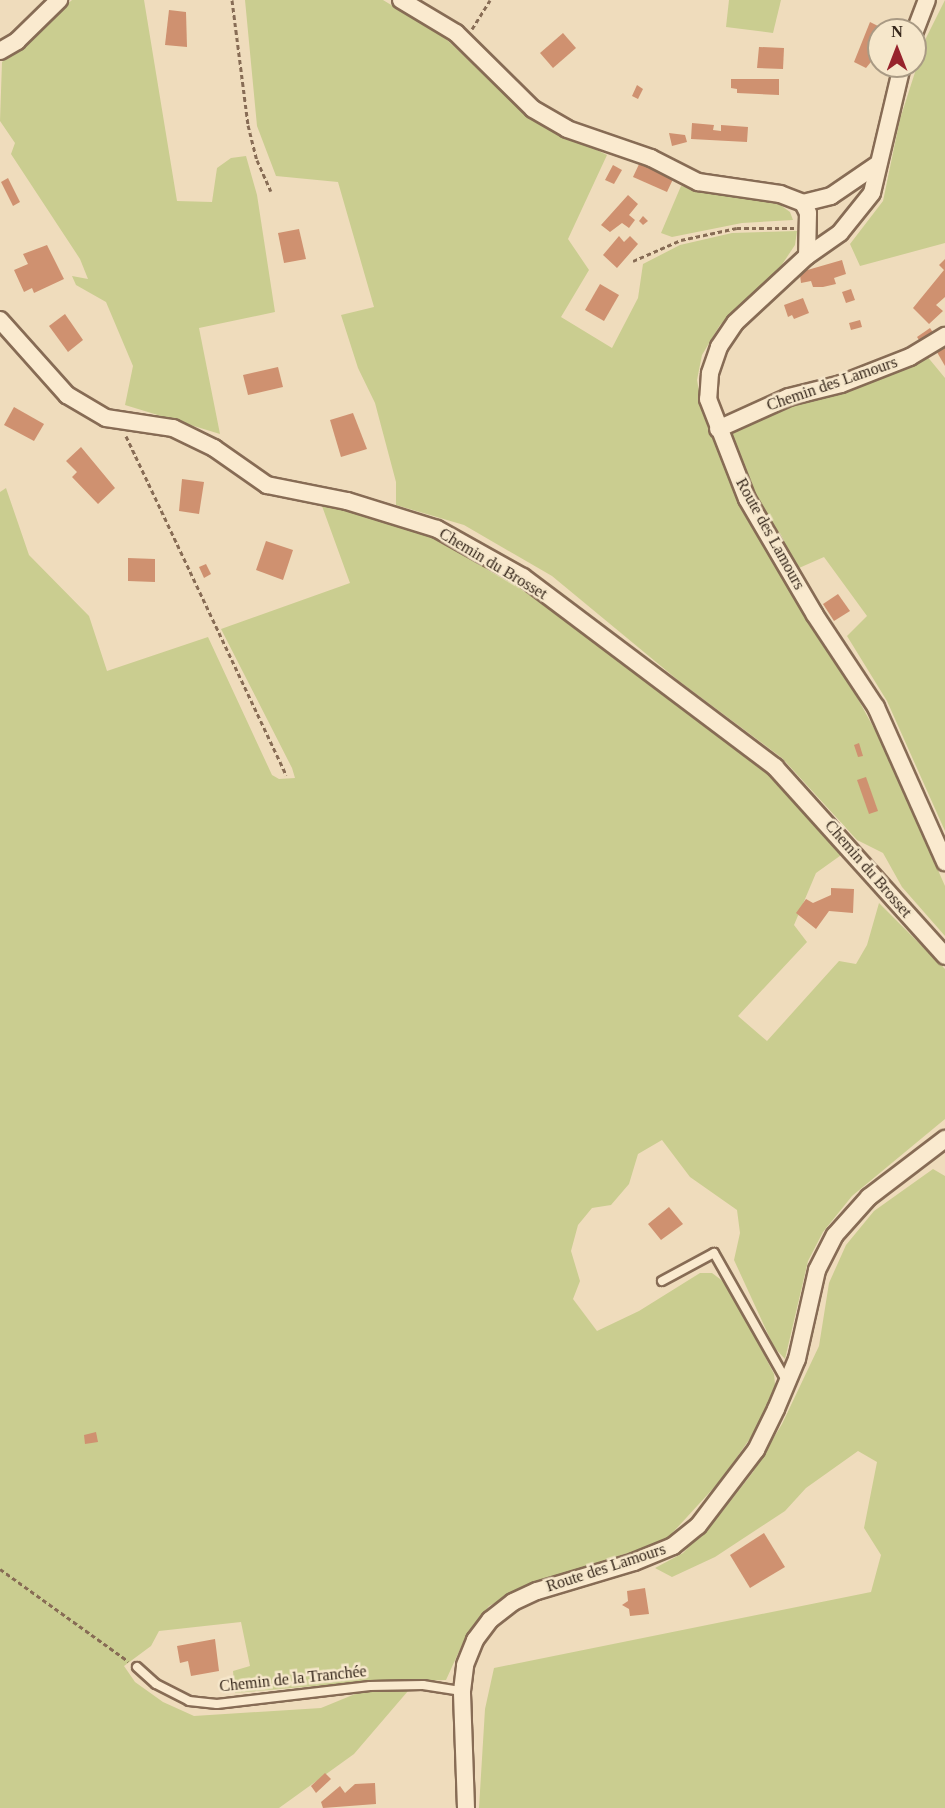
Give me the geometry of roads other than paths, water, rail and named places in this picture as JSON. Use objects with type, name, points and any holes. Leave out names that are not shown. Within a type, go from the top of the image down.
[{"type":"street","points":[[0,51],[17,41],[59,0]]},
{"type":"street","points":[[401,0],[464,41],[533,109],[567,129],[651,158],[698,182],[780,194],[803,203],[831,196],[878,164]]},
{"type":"street","points":[[920,18],[927,0]]},
{"type":"street","name":"Route des Lamours","points":[[899,78],[872,193],[859,214],[840,233],[807,256],[735,323],[719,347],[710,373],[708,399],[747,499],[815,615],[876,707],[945,862]]},
{"type":"street","points":[[803,203],[808,213],[807,256]]},
{"type":"street","name":"Chemin du Brosset","points":[[0,320],[67,395],[106,418],[172,428],[214,448],[267,485],[347,501],[437,529],[523,578],[775,767],[945,956]]},
{"type":"street","name":"Chemin des Lamours","points":[[718,429],[789,397],[841,384],[910,357],[945,336]]},
{"type":"street","name":"Route des Lamours","points":[[466,1808],[462,1691],[465,1665],[475,1640],[490,1620],[513,1602],[537,1591],[634,1562],[673,1546],[698,1526],[756,1450],[797,1359],[817,1270],[836,1235],[869,1197],[945,1139]]},
{"type":"lane","points":[[662,1281],[714,1253],[787,1383]]},
{"type":"lane","name":"Chemin de la Tranchée","points":[[137,1667],[156,1684],[189,1701],[217,1704],[370,1686],[423,1685],[462,1691]]}]
